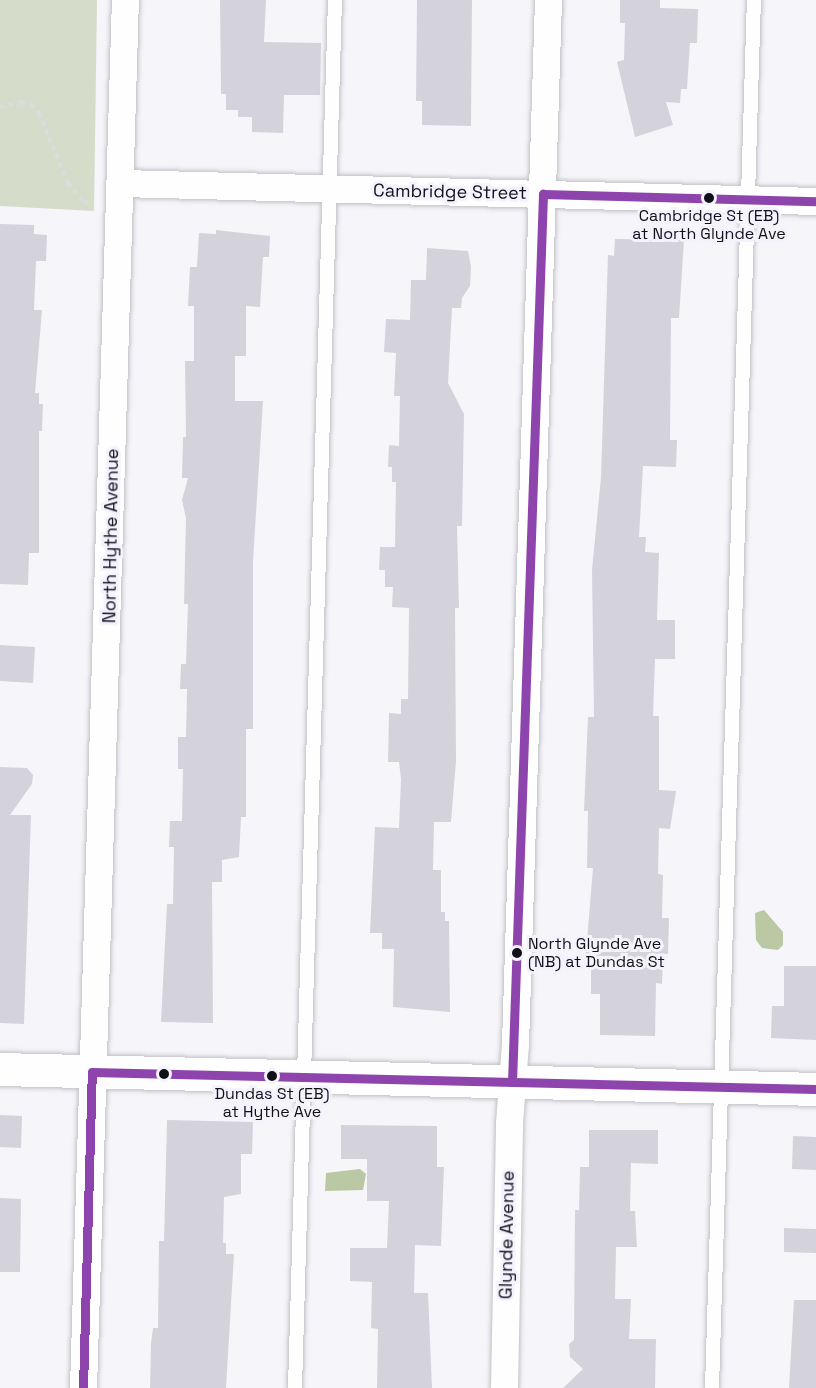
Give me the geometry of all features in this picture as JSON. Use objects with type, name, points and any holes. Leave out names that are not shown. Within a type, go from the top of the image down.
[{"type":"street","name":"North Hythe Avenue","points":[[83,1388],[92,1072],[106,742],[125,0]]},
{"type":"street","name":"Glynde Avenue","points":[[504,1388],[548,0]]},
{"type":"street","name":"Cambridge Street","points":[[120,183],[816,201]]},
{"type":"street","points":[[0,1069],[816,1089]]},
{"type":"lane","points":[[295,1388],[301,1075],[335,0]]},
{"type":"lane","points":[[712,1388],[754,0]]},
{"type":"path","points":[[0,107],[21,102],[31,104],[45,124],[74,193],[84,202],[97,203]]},
{"type":"shaded area","points":[[0,0],[97,0],[94,211],[0,206]]},
{"type":"shaded area","points":[[764,910],[783,932],[783,945],[778,950],[762,948],[756,940],[755,913]]},
{"type":"shaded area","points":[[360,1169],[366,1174],[363,1190],[325,1191],[326,1173]]},
{"type":"building","points":[[220,0],[266,0],[264,42],[321,43],[320,95],[284,95],[283,133],[252,132],[252,117],[238,117],[238,110],[226,110],[226,94],[221,94]]},
{"type":"building","points":[[417,0],[472,0],[471,126],[422,125],[422,101],[416,101]]},
{"type":"building","points":[[620,0],[660,0],[660,8],[698,9],[697,43],[690,43],[687,89],[681,89],[680,103],[666,102],[673,125],[635,137],[617,62],[624,60],[625,23],[620,23]]},
{"type":"building","points":[[0,224],[34,225],[34,234],[47,235],[46,261],[36,261],[34,310],[42,310],[35,393],[39,393],[39,404],[43,404],[42,431],[39,431],[39,553],[29,553],[28,585],[0,584]]},
{"type":"building","points":[[216,230],[270,236],[269,257],[263,257],[260,307],[246,306],[246,356],[235,356],[235,401],[263,401],[253,561],[253,729],[246,729],[246,817],[241,817],[239,857],[222,860],[222,882],[212,882],[213,1023],[161,1022],[167,904],[173,904],[174,847],[169,847],[170,821],[182,821],[183,769],[178,769],[178,737],[186,737],[187,689],[180,689],[181,664],[186,664],[188,604],[184,604],[186,518],[182,500],[188,478],[182,478],[183,437],[186,437],[185,361],[194,361],[194,306],[188,306],[190,267],[197,267],[199,233],[216,234]]},
{"type":"building","points":[[615,239],[684,240],[679,318],[671,318],[670,440],[677,440],[676,467],[643,466],[639,537],[646,537],[645,552],[659,553],[657,620],[675,620],[675,659],[655,659],[653,716],[659,716],[659,790],[676,791],[670,829],[659,828],[658,874],[663,875],[662,918],[669,918],[668,954],[663,954],[662,984],[656,983],[655,1036],[600,1035],[600,994],[591,994],[591,953],[586,953],[593,868],[587,868],[588,811],[584,811],[588,717],[594,717],[592,570],[601,477],[608,255],[614,256]]},
{"type":"building","points":[[427,248],[468,251],[471,266],[470,286],[462,298],[461,308],[452,308],[448,383],[464,414],[462,526],[457,526],[459,608],[455,608],[456,761],[451,822],[434,822],[433,870],[441,870],[441,912],[445,912],[445,921],[449,921],[450,1012],[393,1007],[394,949],[382,949],[382,933],[370,933],[375,827],[399,828],[401,779],[399,762],[388,762],[389,713],[401,714],[401,699],[408,699],[409,608],[392,607],[393,587],[385,587],[385,570],[379,570],[380,547],[395,547],[396,482],[392,482],[392,467],[388,467],[389,445],[399,446],[400,396],[394,396],[396,353],[384,352],[386,319],[410,320],[411,280],[426,280]]},
{"type":"building","points":[[0,645],[35,647],[33,683],[0,681]]},
{"type":"building","points":[[0,767],[27,768],[33,775],[32,784],[10,815],[31,815],[24,1024],[0,1023]]},
{"type":"building","points":[[784,966],[816,966],[816,1040],[771,1038],[772,1006],[784,1006]]},
{"type":"building","points":[[0,1115],[22,1116],[21,1148],[0,1147]]},
{"type":"building","points":[[167,1120],[253,1122],[252,1154],[241,1154],[241,1194],[224,1197],[223,1243],[226,1243],[226,1254],[234,1254],[226,1388],[150,1388],[153,1328],[158,1328],[159,1241],[164,1241]]},
{"type":"building","points":[[341,1125],[437,1126],[437,1167],[444,1167],[441,1246],[415,1245],[414,1293],[428,1293],[432,1388],[377,1388],[378,1329],[371,1328],[372,1282],[350,1281],[350,1248],[387,1248],[389,1201],[367,1201],[367,1159],[341,1159]]},
{"type":"building","points":[[589,1130],[658,1130],[658,1164],[631,1163],[630,1211],[635,1211],[637,1247],[616,1247],[615,1299],[631,1299],[629,1339],[656,1339],[655,1388],[563,1388],[583,1369],[570,1357],[569,1344],[574,1340],[575,1210],[579,1210],[580,1167],[589,1167]]},
{"type":"building","points":[[793,1136],[816,1137],[816,1170],[792,1169]]},
{"type":"building","points":[[0,1198],[21,1199],[20,1272],[0,1272]]},
{"type":"building","points":[[784,1228],[816,1229],[816,1253],[784,1252]]},
{"type":"building","points":[[794,1300],[816,1300],[816,1388],[789,1388]]},
{"type":"transit line","points":[[512,1082],[543,194],[816,201]]},
{"type":"transit line","points":[[92,1072],[816,1089]]},
{"type":"transit line","points":[[83,1388],[92,1072]]},
{"type":"place","name":"Cambridge St (EB) at North Glynde Ave","points":[[709,198]]},
{"type":"place","name":"North Glynde Ave (NB) at Dundas St","points":[[517,953]]},
{"type":"place","name":"Dundas St (EB) at Hythe Ave","points":[[272,1076]]}]
